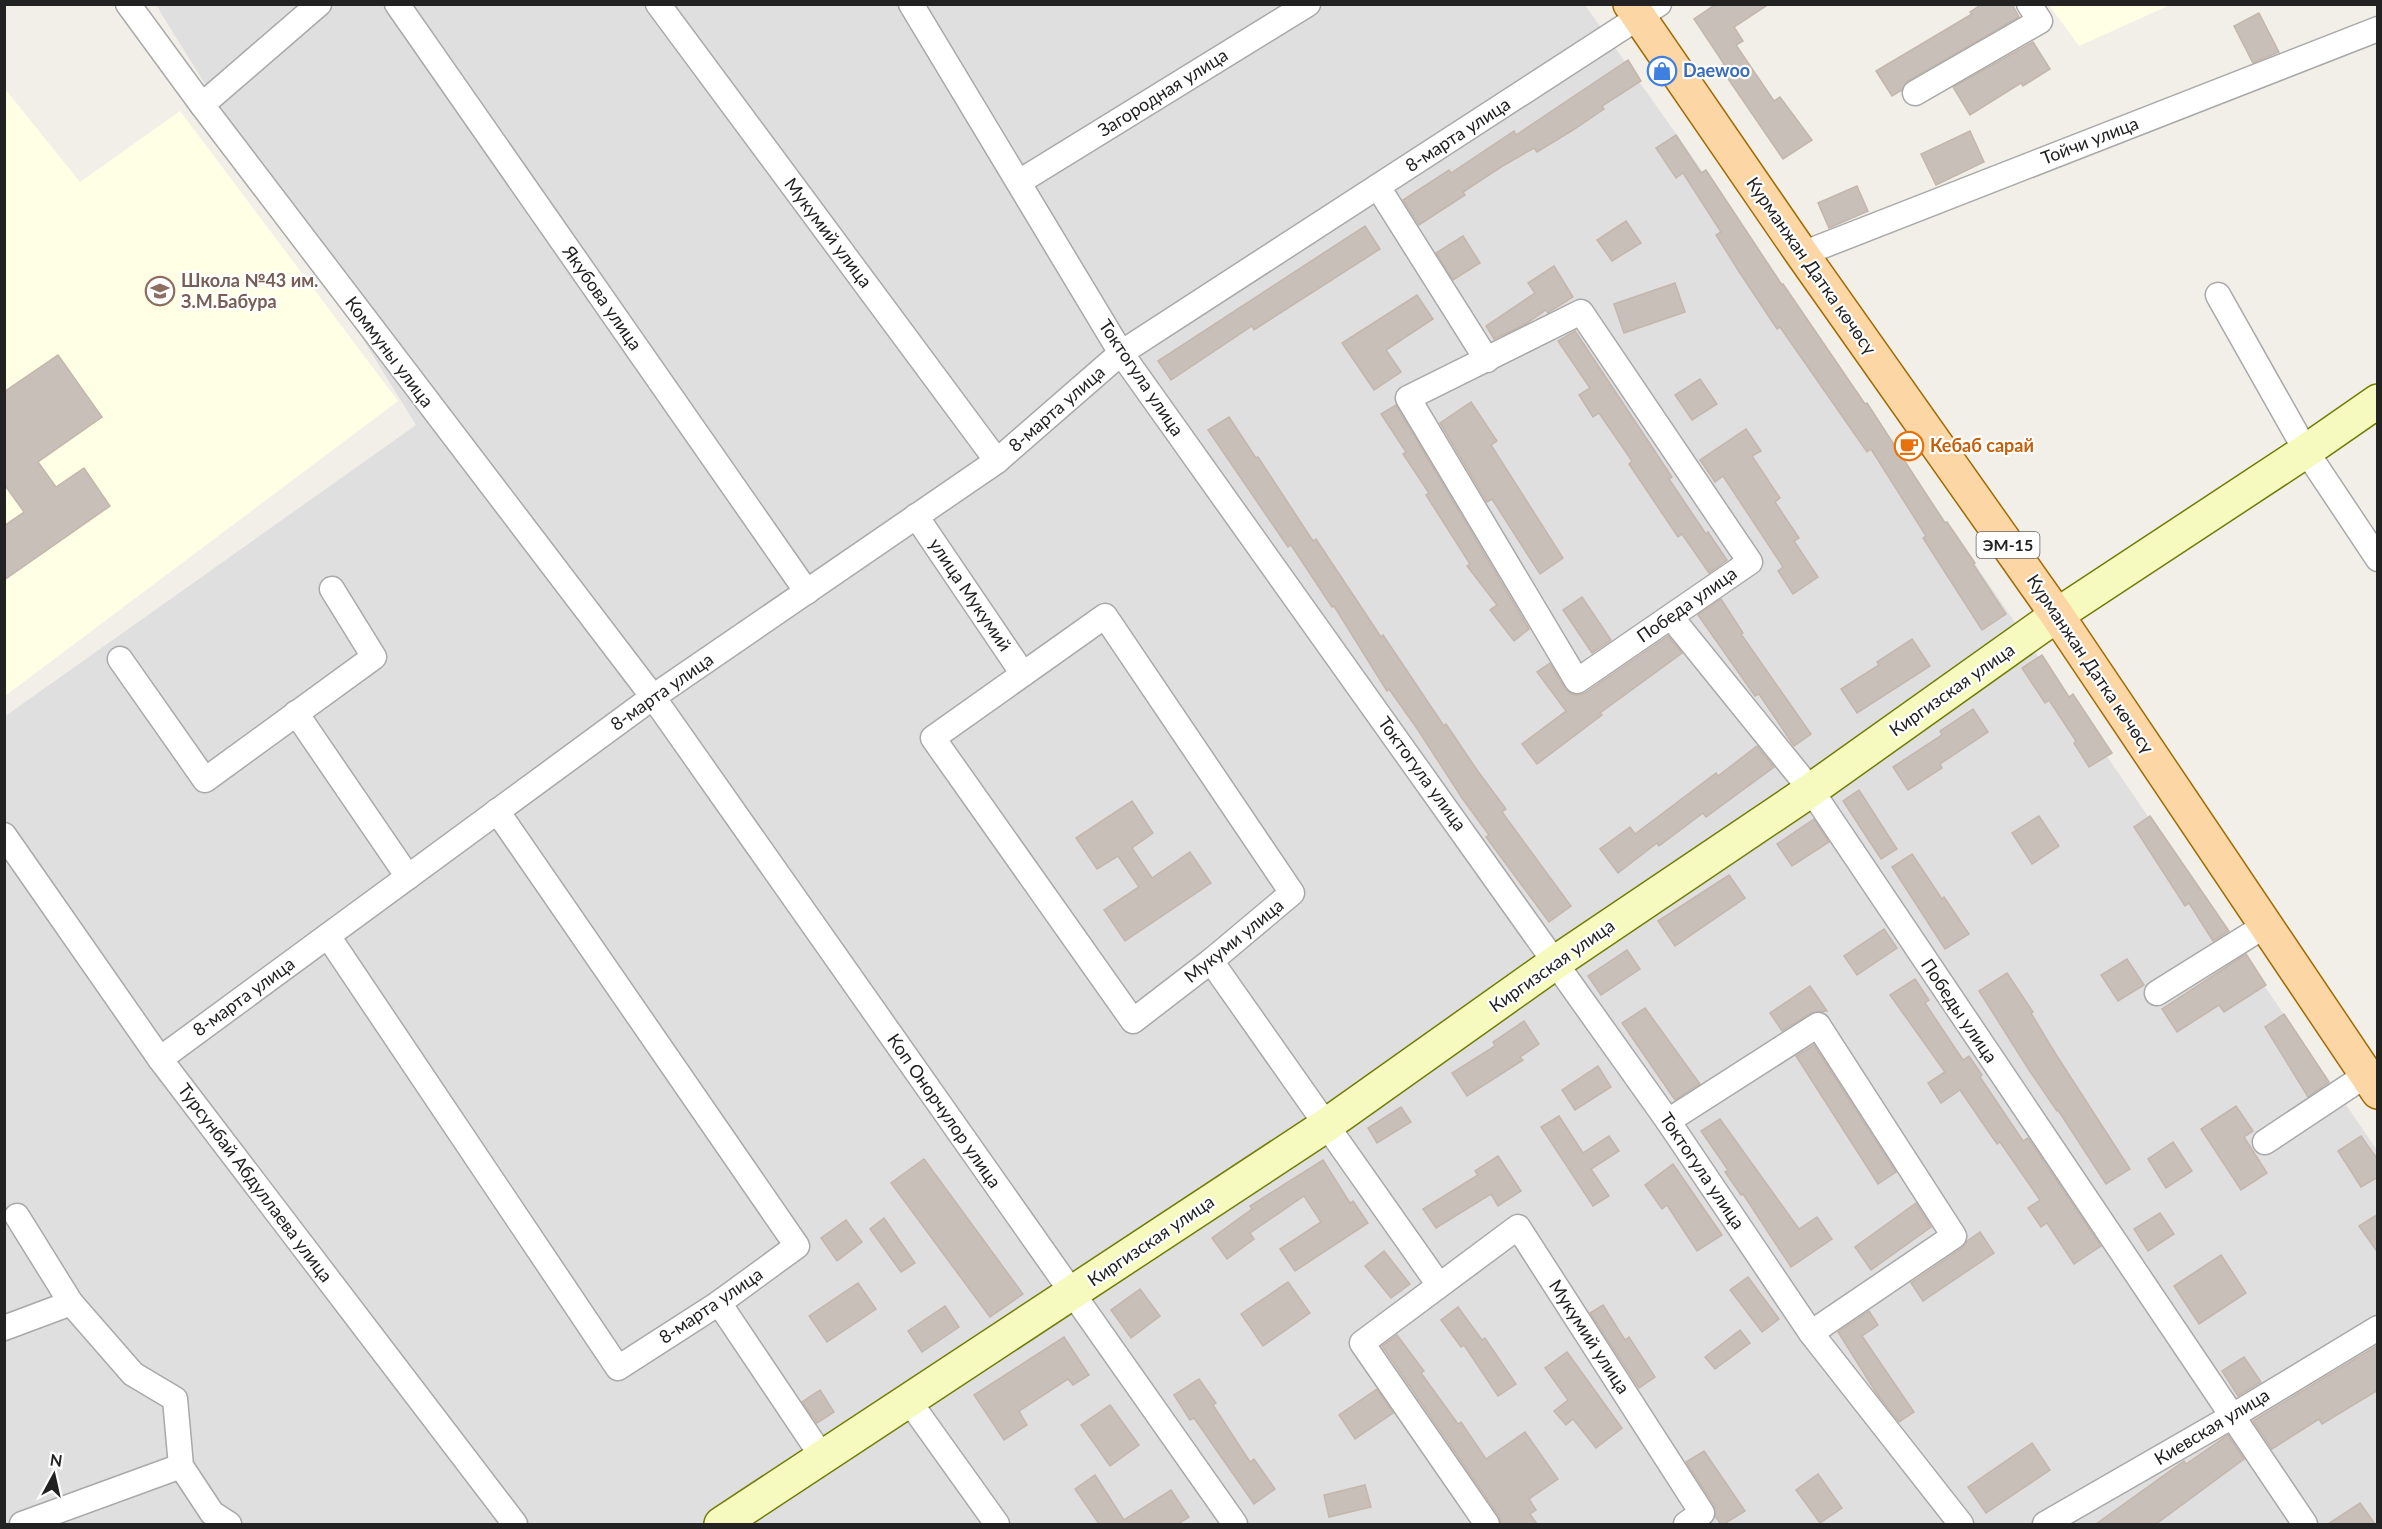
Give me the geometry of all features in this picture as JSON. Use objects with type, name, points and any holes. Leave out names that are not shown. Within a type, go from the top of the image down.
[{"type":"main road","name":"Курманжан Датка көчөсү","points":[[1643,9],[1802,254],[2057,615],[2372,1084]]},
{"type":"street","name":"Коммуны улица","points":[[128,4],[202,105],[653,697]]},
{"type":"street","points":[[202,105],[319,4]]},
{"type":"street","name":"Якубова улица","points":[[397,4],[807,592]]},
{"type":"street","name":"Мукумий улица","points":[[658,4],[997,461]]},
{"type":"street","name":"Токтогула улица","points":[[911,4],[1121,353],[1668,1120],[1811,1333],[1961,1524]]},
{"type":"street","name":"Загородная улица","points":[[1019,182],[1308,4]]},
{"type":"street","points":[[1915,93],[2040,21],[2029,4]]},
{"type":"street","name":"8-марта улица","points":[[160,1059],[653,697],[997,461],[1121,353],[1378,187],[1643,9]]},
{"type":"street","name":"Тойчи улица","points":[[1802,254],[2378,29]]},
{"type":"street","points":[[1378,187],[1487,360]]},
{"type":"street","points":[[2218,295],[2306,451],[2378,559]]},
{"type":"street","name":"Победа улица","points":[[1581,312],[1750,562],[1671,617],[1577,681],[1408,398],[1581,312]]},
{"type":"street","name":"Киргизская улица","points":[[735,1521],[909,1401],[1326,1126],[1556,962],[1811,790],[2057,615],[2378,401]]},
{"type":"street","name":"улица Мукумий","points":[[916,516],[1023,674]]},
{"type":"street","points":[[120,658],[205,780],[374,657],[332,589]]},
{"type":"street","name":"Мукуми улица","points":[[1105,616],[1292,893],[1211,961],[1133,1021],[933,738],[1023,674],[1105,616]]},
{"type":"street","name":"Победы улица","points":[[1671,617],[1811,790],[2305,1524]]},
{"type":"street","name":"Коп Онорчулор улица","points":[[653,697],[1235,1524]]},
{"type":"street","points":[[296,713],[408,877]]},
{"type":"street","name":"8-марта улица","points":[[328,936],[618,1368],[719,1303],[797,1246],[497,811]]},
{"type":"street","name":"Турсунбай Абдуллаева улица","points":[[4,835],[160,1059],[515,1524]]},
{"type":"street","points":[[2157,993],[2266,925]]},
{"type":"street","points":[[1211,961],[1439,1285]]},
{"type":"street","points":[[1668,1120],[1818,1025],[1954,1236],[1811,1333]]},
{"type":"street","points":[[2265,1142],[2372,1084]]},
{"type":"street","points":[[17,1216],[71,1303],[133,1374],[175,1399],[181,1466],[212,1514],[229,1524]]},
{"type":"street","name":"Мукумий улица","points":[[1487,1524],[1362,1343],[1518,1227],[1702,1513],[1686,1524]]},
{"type":"street","points":[[4,1328],[71,1303]]},
{"type":"street","points":[[719,1303],[824,1458]]},
{"type":"street","name":"Киевская улица","points":[[2045,1524],[2231,1417],[2378,1328]]},
{"type":"street","points":[[909,1401],[997,1524]]},
{"type":"street","points":[[22,1524],[181,1466]]},
{"type":"shaded area","points":[[156,5],[1585,5],[1802,312],[2377,1150],[2377,1524],[5,1524],[4,717],[416,425]]},
{"type":"shaded area","points":[[2049,5],[2170,5],[2079,46]]},
{"type":"shaded area","name":"Школа №43 им. З.М.Бабура","points":[[5,89],[80,182],[180,111],[398,401],[5,696]]},
{"type":"building","points":[[1716,4],[1769,4],[1734,27],[1743,41],[1736,45],[1774,101],[1780,97],[1812,140],[1783,159],[1720,67],[1724,64],[1694,19]]},
{"type":"building","points":[[1982,4],[2012,4],[2019,17],[1908,81],[1902,90],[1892,96],[1876,71],[1972,14],[1970,12]]},
{"type":"building","points":[[2259,13],[2279,52],[2253,63],[2234,26]]},
{"type":"building","points":[[2033,42],[2050,69],[2023,86],[2021,83],[1970,115],[1953,87]]},
{"type":"building","points":[[1628,60],[1641,81],[1602,106],[1604,109],[1573,130],[1537,152],[1534,148],[1501,167],[1463,192],[1465,195],[1419,225],[1403,200],[1449,170],[1451,173],[1514,131],[1516,135]]},
{"type":"building","points":[[1970,131],[1984,162],[1936,185],[1921,154]]},
{"type":"building","points":[[1676,135],[1701,173],[1706,170],[1782,285],[1865,404],[1867,403],[1945,523],[1947,522],[1975,563],[1973,564],[2006,614],[1982,630],[1923,538],[1926,536],[1871,449],[1867,452],[1780,327],[1777,329],[1716,235],[1721,232],[1683,173],[1676,178],[1656,148]]},
{"type":"building","points":[[1857,186],[1868,211],[1829,228],[1818,203]]},
{"type":"building","points":[[1626,221],[1641,243],[1612,261],[1597,240]]},
{"type":"building","points":[[1365,226],[1380,249],[1254,330],[1252,326],[1171,380],[1158,361]]},
{"type":"building","points":[[1463,236],[1480,263],[1453,280],[1436,253]]},
{"type":"building","points":[[1554,266],[1573,297],[1548,313],[1546,310],[1524,325],[1494,339],[1486,326],[1535,293],[1528,283]]},
{"type":"building","points":[[1675,283],[1685,312],[1624,333],[1614,304]]},
{"type":"building","points":[[1417,295],[1433,319],[1386,350],[1401,372],[1374,390],[1342,343]]},
{"type":"building","points":[[1575,331],[1672,477],[1669,479],[1706,534],[1708,532],[1727,560],[1709,573],[1682,534],[1678,537],[1629,464],[1632,461],[1599,413],[1593,417],[1579,395],[1590,388],[1558,341]]},
{"type":"building","points":[[58,355],[102,417],[38,462],[56,487],[84,468],[110,506],[4,580],[4,526],[24,512],[4,484],[4,392]]},
{"type":"building","points":[[1700,379],[1717,404],[1692,420],[1675,395]]},
{"type":"building","points":[[1471,402],[1497,441],[1491,445],[1563,558],[1540,574],[1492,499],[1487,502],[1440,423]]},
{"type":"building","points":[[1396,405],[1529,629],[1514,641],[1490,610],[1497,605],[1467,566],[1470,564],[1426,495],[1429,493],[1403,454],[1406,452],[1381,414]]},
{"type":"building","points":[[1229,417],[1313,541],[1316,539],[1381,637],[1383,635],[1444,726],[1446,724],[1506,809],[1502,812],[1571,906],[1549,922],[1486,837],[1489,835],[1389,689],[1387,691],[1334,606],[1332,607],[1291,545],[1288,547],[1208,430]]},
{"type":"building","points":[[1746,429],[1761,451],[1752,456],[1780,498],[1775,502],[1799,538],[1794,541],[1818,577],[1793,594],[1778,571],[1783,567],[1723,476],[1715,482],[1700,460]]},
{"type":"building","points":[[1582,597],[1611,640],[1592,653],[1563,610]]},
{"type":"building","points":[[1721,599],[1743,633],[1741,634],[1811,734],[1794,746],[1759,694],[1755,696],[1698,615]]},
{"type":"building","points":[[1668,636],[1682,653],[1600,713],[1602,715],[1537,764],[1522,744],[1566,711],[1537,672],[1550,663],[1565,689],[1571,694],[1578,695],[1585,693]]},
{"type":"building","points":[[1912,639],[1930,666],[1857,713],[1841,689],[1879,665],[1877,662]]},
{"type":"building","points":[[2042,655],[2069,697],[2073,694],[2112,753],[2089,767],[2074,743],[2076,741],[2049,700],[2045,703],[2022,668]]},
{"type":"building","points":[[1973,709],[1988,732],[1940,764],[1942,768],[1908,790],[1893,767],[1942,735],[1940,731]]},
{"type":"building","points":[[1757,746],[1774,767],[1706,817],[1703,813],[1659,846],[1657,843],[1618,873],[1600,849],[1630,827],[1635,834],[1716,773],[1718,776]]},
{"type":"building","points":[[1859,790],[1897,849],[1881,859],[1843,801]]},
{"type":"building","points":[[1132,801],[1153,833],[1132,848],[1152,878],[1190,852],[1211,883],[1125,941],[1104,910],[1139,887],[1118,856],[1097,869],[1076,838]]},
{"type":"building","points":[[2039,816],[2059,846],[2032,864],[2012,833]]},
{"type":"building","points":[[2150,816],[2229,931],[2213,941],[2189,903],[2185,906],[2134,827]]},
{"type":"building","points":[[1814,819],[1829,842],[1792,866],[1777,844]]},
{"type":"building","points":[[1912,854],[1969,934],[1945,949],[1892,867]]},
{"type":"building","points":[[1729,875],[1745,898],[1675,946],[1658,921]]},
{"type":"building","points":[[1884,929],[1897,948],[1857,975],[1844,956]]},
{"type":"building","points":[[1627,950],[1640,969],[1601,995],[1588,976]]},
{"type":"building","points":[[2246,954],[2266,985],[2224,1012],[2219,1005],[2177,1032],[2162,1009]]},
{"type":"building","points":[[2127,959],[2144,985],[2118,1001],[2101,975]]},
{"type":"building","points":[[2007,973],[2033,1012],[2031,1013],[2055,1053],[2130,1169],[2106,1184],[1979,991]]},
{"type":"building","points":[[1915,979],[1929,1000],[1925,1003],[1963,1060],[1969,1056],[1982,1075],[1980,1077],[2023,1141],[2028,1138],[2101,1246],[2074,1264],[2047,1223],[2041,1227],[2028,1208],[2040,1200],[2000,1142],[1997,1144],[1960,1090],[1941,1103],[1928,1083],[1945,1072],[1890,995]]},
{"type":"building","points":[[1810,986],[1827,1011],[1811,1013],[1782,1031],[1770,1013]]},
{"type":"building","points":[[1645,1008],[1700,1084],[1675,1100],[1622,1023]]},
{"type":"building","points":[[2284,1014],[2329,1082],[2308,1097],[2265,1027]]},
{"type":"building","points":[[1524,1021],[1539,1044],[1520,1057],[1523,1060],[1467,1096],[1452,1073],[1495,1046],[1493,1042]]},
{"type":"building","points":[[1814,1045],[1896,1172],[1878,1184],[1796,1056]]},
{"type":"building","points":[[1598,1066],[1611,1087],[1575,1110],[1562,1090]]},
{"type":"building","points":[[2236,1106],[2253,1131],[2244,1137],[2267,1173],[2241,1190],[2201,1129]]},
{"type":"building","points":[[1401,1107],[1411,1122],[1377,1143],[1368,1128]]},
{"type":"building","points":[[1559,1116],[1583,1153],[1609,1136],[1619,1151],[1591,1169],[1609,1196],[1593,1206],[1541,1127]]},
{"type":"building","points":[[1720,1119],[1799,1229],[1817,1217],[1832,1239],[1791,1267],[1743,1194],[1741,1195],[1725,1172],[1728,1170],[1701,1131]]},
{"type":"building","points":[[2361,1136],[2378,1160],[2378,1177],[2361,1187],[2338,1151]]},
{"type":"building","points":[[2173,1142],[2192,1171],[2166,1188],[2148,1159]]},
{"type":"building","points":[[1498,1156],[1521,1191],[1498,1206],[1491,1194],[1436,1228],[1423,1209],[1478,1175],[1475,1171]]},
{"type":"building","points":[[924,1159],[1023,1294],[990,1317],[891,1183]]},
{"type":"building","points":[[1323,1160],[1350,1203],[1353,1201],[1368,1223],[1295,1271],[1280,1249],[1321,1222],[1304,1196],[1250,1233],[1254,1239],[1227,1259],[1212,1238],[1252,1209],[1250,1206]]},
{"type":"building","points":[[1673,1164],[1722,1235],[1697,1251],[1667,1205],[1662,1209],[1645,1185]]},
{"type":"building","points":[[1916,1203],[1931,1227],[1871,1270],[1855,1247]]},
{"type":"building","points":[[2160,1213],[2174,1234],[2148,1251],[2134,1229]]},
{"type":"building","points":[[2378,1214],[2378,1253],[2359,1226]]},
{"type":"building","points":[[884,1218],[915,1263],[901,1272],[870,1229]]},
{"type":"building","points":[[846,1220],[862,1242],[837,1261],[821,1238]]},
{"type":"building","points":[[1980,1232],[1994,1253],[1923,1301],[1911,1283],[1962,1248],[1967,1241]]},
{"type":"building","points":[[1384,1251],[1410,1284],[1391,1298],[1365,1266]]},
{"type":"building","points":[[2221,1255],[2246,1293],[2199,1324],[2174,1286]]},
{"type":"building","points":[[1748,1277],[1779,1319],[1762,1332],[1730,1290]]},
{"type":"building","points":[[1288,1282],[1310,1313],[1263,1346],[1241,1314]]},
{"type":"building","points":[[858,1283],[876,1309],[827,1342],[809,1316]]},
{"type":"building","points":[[1140,1289],[1160,1316],[1131,1338],[1111,1310]]},
{"type":"building","points":[[1603,1305],[1625,1340],[1629,1337],[1655,1377],[1639,1388],[1590,1313]]},
{"type":"building","points":[[945,1306],[959,1327],[922,1352],[908,1331]]},
{"type":"building","points":[[1458,1307],[1482,1340],[1485,1338],[1516,1384],[1498,1396],[1464,1345],[1461,1347],[1441,1320]]},
{"type":"building","points":[[1869,1311],[1878,1325],[1862,1336],[1914,1412],[1899,1422],[1877,1394],[1838,1332]]},
{"type":"building","points":[[1740,1330],[1750,1343],[1715,1369],[1705,1357]]},
{"type":"building","points":[[1397,1335],[1424,1371],[1421,1373],[1458,1424],[1461,1422],[1486,1459],[1525,1432],[1558,1479],[1529,1499],[1536,1510],[1530,1514],[1537,1524],[1501,1524],[1499,1516],[1382,1346]]},
{"type":"building","points":[[1064,1337],[1089,1375],[1073,1385],[1068,1379],[1019,1411],[1027,1425],[1004,1440],[974,1395]]},
{"type":"building","points":[[2378,1345],[2378,1390],[2322,1424],[2319,1419],[2272,1449],[2253,1421]]},
{"type":"building","points":[[1567,1352],[1622,1428],[1596,1448],[1573,1419],[1566,1425],[1554,1411],[1568,1400],[1545,1368]]},
{"type":"building","points":[[2244,1357],[2261,1382],[2238,1396],[2222,1371]]},
{"type":"building","points":[[1199,1379],[1216,1403],[1213,1405],[1250,1462],[1254,1459],[1275,1489],[1254,1504],[1194,1418],[1190,1420],[1174,1395]]},
{"type":"building","points":[[1377,1389],[1393,1413],[1355,1439],[1339,1415]]},
{"type":"building","points":[[820,1390],[834,1412],[817,1423],[802,1402]]},
{"type":"building","points":[[1110,1405],[1139,1445],[1110,1466],[1081,1425]]},
{"type":"building","points":[[2228,1435],[2244,1459],[2156,1524],[2096,1524],[2184,1461],[2186,1464]]},
{"type":"building","points":[[2032,1443],[2050,1470],[1986,1513],[1968,1487]]},
{"type":"building","points":[[1704,1451],[1745,1511],[1724,1524],[1721,1524],[1715,1516],[1714,1505],[1686,1462]]},
{"type":"building","points":[[1818,1474],[1842,1508],[1820,1523],[1796,1490]]},
{"type":"building","points":[[1095,1475],[1124,1520],[1171,1490],[1189,1517],[1178,1524],[1099,1524],[1075,1489]]},
{"type":"building","points":[[1365,1485],[1371,1507],[1329,1517],[1324,1495]]},
{"type":"building","points":[[2360,1503],[2375,1524],[2328,1524]]},
{"type":"place","name":"Daewoo","points":[[1662,71]]},
{"type":"place","name":"Школа №43 им. З.М.Бабура","points":[[160,291]]},
{"type":"place","name":"Кебаб сарай","points":[[1909,446]]}]
